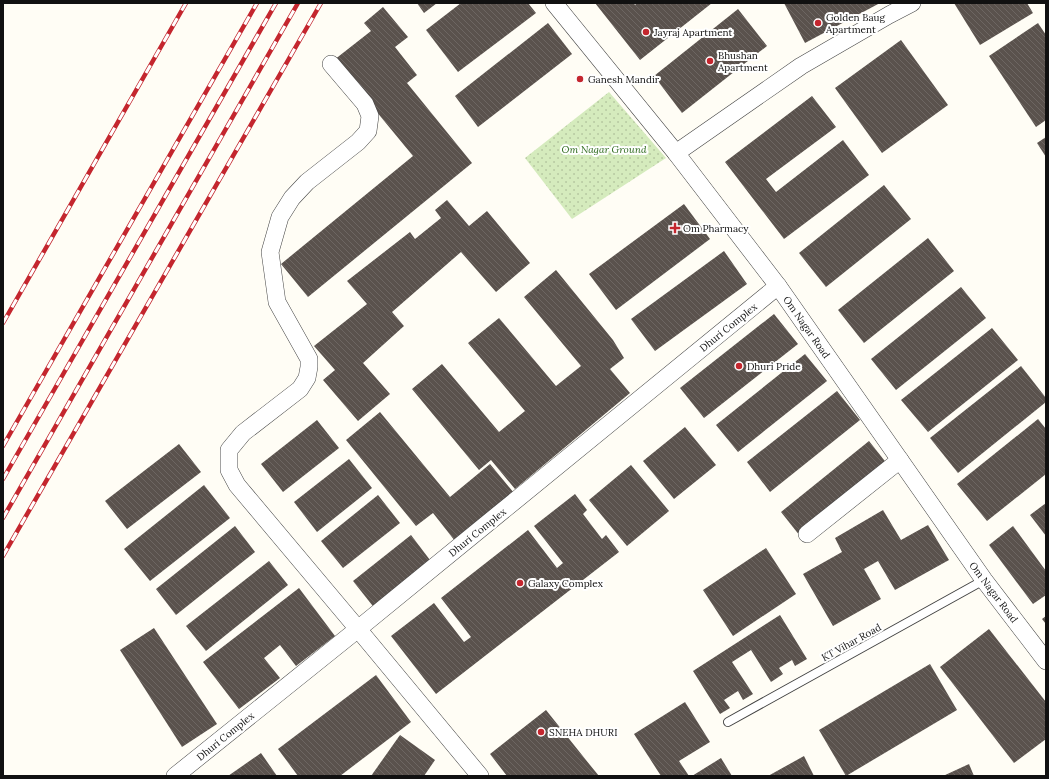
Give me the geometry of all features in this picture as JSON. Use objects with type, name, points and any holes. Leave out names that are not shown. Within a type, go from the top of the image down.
[{"type":"street","name":"Om Nagar Road","points":[[554,3],[676,153],[778,286],[984,580],[1046,661]]},
{"type":"street","points":[[676,153],[801,66],[888,15],[912,3]]},
{"type":"street","points":[[331,64],[365,104],[370,116],[368,131],[358,142],[307,182],[292,198],[280,217],[270,252],[277,302],[309,359],[307,378],[300,389],[243,433],[228,450],[229,470],[237,485],[358,628],[480,776]]},
{"type":"street","name":"Dhuri Complex","points":[[175,776],[778,286]]},
{"type":"street","points":[[807,534],[900,460]]},
{"type":"lane","name":"KT Vihar Road","points":[[728,722],[984,580]]},
{"type":"green space","name":"Om Nagar Ground","points":[[609,92],[666,158],[572,219],[525,158]]},
{"type":"building","points":[[417,3],[437,3],[424,13]]},
{"type":"building","points":[[461,3],[528,3],[536,13],[458,72],[426,30]]},
{"type":"building","name":"Jayraj Apartment","points":[[595,3],[634,3],[635,5],[637,3],[712,3],[640,60]]},
{"type":"building","name":"Golden Baug Apartment","points":[[784,3],[880,3],[805,43]]},
{"type":"building","points":[[954,3],[1027,3],[1033,13],[980,45]]},
{"type":"building","points":[[383,7],[408,37],[395,47],[417,75],[407,83],[472,163],[308,297],[281,264],[413,156],[334,60],[371,31],[364,23]]},
{"type":"building","name":"Bhushan Apartment","points":[[738,9],[767,46],[682,113],[654,76]]},
{"type":"building","points":[[548,23],[572,54],[478,127],[455,96]]},
{"type":"building","points":[[1038,23],[1046,35],[1046,120],[1036,127],[989,56]]},
{"type":"building","points":[[901,40],[948,105],[882,153],[835,88]]},
{"type":"building","points":[[812,96],[836,127],[766,179],[776,192],[843,140],[869,175],[784,239],[725,162]]},
{"type":"building","points":[[1046,137],[1046,157],[1037,143]]},
{"type":"building","points":[[884,185],[911,219],[826,287],[799,253]]},
{"type":"building","points":[[447,200],[469,226],[487,211],[530,263],[496,292],[461,252],[392,312],[404,326],[363,363],[390,394],[358,421],[323,380],[335,370],[314,346],[367,304],[347,281],[410,232],[415,239],[441,218],[435,210]]},
{"type":"building","points":[[684,204],[710,239],[616,310],[589,274]]},
{"type":"building","points":[[928,238],[954,271],[864,343],[838,310]]},
{"type":"building","points":[[724,251],[747,284],[655,351],[631,319]]},
{"type":"building","points":[[556,270],[613,340],[624,358],[610,369],[630,393],[515,489],[491,460],[479,470],[412,389],[442,364],[499,432],[525,411],[468,343],[499,318],[556,386],[581,366],[524,297]]},
{"type":"building","points":[[961,287],[986,318],[896,390],[871,359]]},
{"type":"building","name":"Dhuri Pride","points":[[774,314],[798,344],[704,418],[680,388]]},
{"type":"building","points":[[992,328],[1018,360],[928,432],[901,400]]},
{"type":"building","points":[[805,354],[827,381],[738,452],[716,425]]},
{"type":"building","points":[[1021,366],[1046,398],[1046,402],[958,473],[930,438]]},
{"type":"building","points":[[837,391],[860,420],[770,492],[747,462]]},
{"type":"building","points":[[380,412],[450,497],[490,464],[514,493],[455,541],[433,513],[416,526],[346,440]]},
{"type":"building","points":[[1038,419],[1046,429],[1046,474],[987,521],[957,484]]},
{"type":"building","points":[[317,420],[339,448],[283,492],[261,464]]},
{"type":"building","points":[[685,427],[716,465],[674,499],[643,461]]},
{"type":"building","points":[[869,441],[888,465],[800,536],[781,512]]},
{"type":"building","points":[[179,444],[201,472],[127,529],[105,501]]},
{"type":"building","points":[[349,459],[372,488],[317,532],[294,502]]},
{"type":"building","points":[[631,465],[669,511],[627,546],[589,500]]},
{"type":"building","points":[[204,485],[230,518],[150,581],[124,549]]},
{"type":"building","name":"Galaxy Complex","points":[[575,494],[587,510],[583,514],[602,539],[606,535],[619,552],[436,694],[391,636],[434,603],[464,642],[471,637],[441,598],[528,530],[557,568],[563,563],[534,526]]},
{"type":"building","points":[[378,495],[400,523],[343,568],[321,541]]},
{"type":"building","points":[[1046,503],[1046,536],[1030,515]]},
{"type":"building","points":[[883,510],[901,540],[928,525],[949,560],[895,590],[878,561],[864,569],[881,599],[833,626],[803,574],[842,552],[835,538]]},
{"type":"building","points":[[235,526],[255,552],[176,615],[156,589]]},
{"type":"building","points":[[1013,526],[1046,571],[1046,595],[1033,604],[989,545]]},
{"type":"building","points":[[411,535],[433,564],[376,610],[353,581]]},
{"type":"building","points":[[766,548],[796,594],[733,636],[703,590]]},
{"type":"building","points":[[269,561],[288,585],[206,651],[186,626]]},
{"type":"building","points":[[299,588],[335,636],[296,666],[280,645],[264,658],[280,678],[239,709],[203,662]]},
{"type":"building","points":[[780,615],[807,659],[795,666],[792,660],[779,668],[783,674],[771,682],[751,650],[732,662],[753,694],[743,700],[738,691],[724,700],[730,708],[720,714],[693,671]]},
{"type":"building","points":[[1046,616],[1046,624],[1042,619]]},
{"type":"building","points":[[154,628],[217,724],[182,747],[120,650]]},
{"type":"building","points":[[989,629],[1046,702],[1046,739],[1014,763],[940,667]]},
{"type":"building","points":[[930,664],[957,710],[846,776],[819,730]]},
{"type":"building","points":[[376,675],[411,722],[340,776],[298,776],[278,749]]},
{"type":"building","points":[[685,702],[710,742],[679,761],[689,776],[661,776],[634,734]]},
{"type":"building","name":"SNEHA DHURI","points":[[546,710],[599,776],[507,776],[490,754]]},
{"type":"building","points":[[400,735],[435,760],[424,776],[371,776]]},
{"type":"building","points":[[261,753],[277,776],[228,776]]},
{"type":"building","points":[[804,756],[814,776],[768,776]]},
{"type":"building","points":[[721,758],[732,776],[692,776]]},
{"type":"building","points":[[969,764],[974,776],[943,776]]},
{"type":"railway","points":[[3,323],[186,3]]},
{"type":"railway","points":[[3,446],[257,3]]},
{"type":"railway","points":[[3,479],[276,3]]},
{"type":"railway","points":[[3,518],[298,3]]},
{"type":"railway","points":[[3,556],[321,3]]},
{"type":"place","name":"Golden Baug Apartment","points":[[818,23]]},
{"type":"place","name":"Jayraj Apartment","points":[[646,32]]},
{"type":"place","name":"Bhushan Apartment","points":[[710,61]]},
{"type":"place","name":"Ganesh Mandir","points":[[580,79]]},
{"type":"place","name":"Om Pharmacy","points":[[675,228]]},
{"type":"place","name":"Dhuri Pride","points":[[739,366]]},
{"type":"place","name":"Galaxy Complex","points":[[520,583]]},
{"type":"place","name":"SNEHA DHURI","points":[[541,732]]}]
